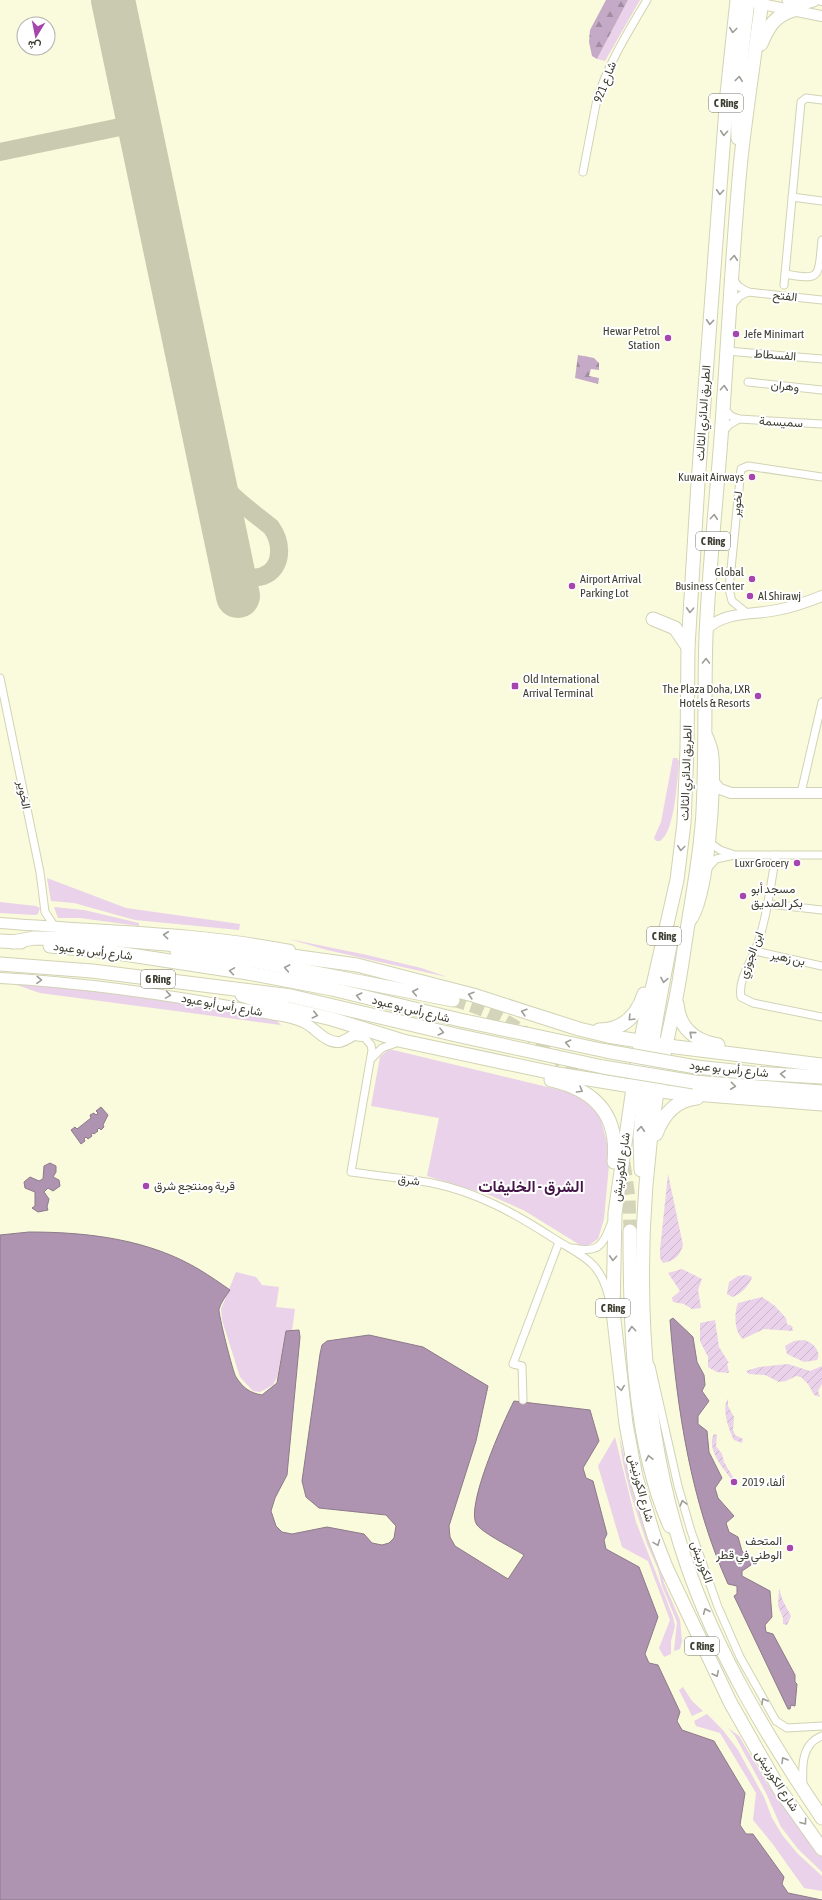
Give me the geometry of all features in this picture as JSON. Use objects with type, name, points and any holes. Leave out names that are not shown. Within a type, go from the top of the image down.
[{"type":"highway","points":[[754,58],[771,23],[791,5],[813,0]]},
{"type":"highway","points":[[741,160],[737,121],[737,93],[750,1]]},
{"type":"highway","name":"الطريق الدائري الثالث","points":[[645,1088],[666,1046],[688,923],[703,817],[708,604],[741,160],[754,58],[750,1]]},
{"type":"highway","name":"الطريق الدائري الثالث","points":[[645,1088],[647,1042],[655,971],[673,900],[684,823],[687,749],[688,647],[698,483],[726,109],[750,1]]},
{"type":"highway","points":[[653,619],[675,628],[688,647]]},
{"type":"highway","points":[[645,1088],[651,1086],[649,1081],[647,1042],[672,933],[673,900]]},
{"type":"highway","points":[[51,933],[260,962],[453,1000]]},
{"type":"highway","points":[[13,942],[51,933],[263,952],[357,965],[473,995],[566,1025],[597,1033],[666,1046],[816,1065]]},
{"type":"highway","name":"شارع رأس بو عبود","points":[[0,941],[111,952],[256,975],[332,989],[460,1020],[606,1051],[696,1067],[752,1073],[822,1076]]},
{"type":"highway","name":"شارع رأس بو عبود","points":[[0,964],[92,971],[291,996],[456,1035],[603,1067],[694,1082],[822,1092]]},
{"type":"highway","points":[[0,972],[92,971]]},
{"type":"highway","points":[[566,1025],[605,1030],[624,1024],[638,1010],[648,984],[655,971]]},
{"type":"highway","points":[[224,987],[268,1004],[332,1019],[403,1041],[558,1074],[645,1088],[712,1096],[822,1104]]},
{"type":"highway","points":[[676,996],[678,1013],[682,1022],[688,1030],[701,1040],[816,1065]]},
{"type":"highway","points":[[436,1049],[472,1064],[574,1086],[589,1095],[604,1111],[613,1129],[615,1145],[613,1180],[618,1192]]},
{"type":"highway","points":[[645,1088],[640,1137],[641,1171],[645,1209]]},
{"type":"highway","name":"شارع الكورنيش","points":[[645,1088],[649,1151],[645,1209],[643,1299],[649,1387],[660,1460],[685,1560],[716,1634],[745,1694],[822,1818]]},
{"type":"highway","name":"شارع الكورنيش","points":[[645,1088],[618,1192],[615,1213],[613,1311],[626,1424],[635,1469],[647,1514],[666,1566],[733,1709],[780,1790],[822,1849]]},
{"type":"highway","points":[[649,1151],[661,1122],[670,1109],[685,1100],[712,1096]]},
{"type":"highway","points":[[630,1231],[632,1324],[641,1415],[657,1493],[685,1560]]},
{"type":"street","name":"شارع 921","points":[[583,172],[600,88],[616,54],[647,0]]},
{"type":"street","points":[[750,1],[791,5],[822,16]]},
{"type":"street","points":[[784,285],[801,102],[806,98],[822,100]]},
{"type":"street","points":[[792,197],[822,201]]},
{"type":"street","points":[[785,274],[811,278],[816,275],[819,270],[822,240]]},
{"type":"street","points":[[733,276],[738,286],[748,292]]},
{"type":"street","points":[[731,306],[740,296],[748,292]]},
{"type":"street","name":"الفتح","points":[[748,292],[822,300]]},
{"type":"street","name":"الفسطاط","points":[[727,351],[822,359]]},
{"type":"street","name":"وهران","points":[[748,382],[822,390]]},
{"type":"street","points":[[723,407],[731,416],[739,419]]},
{"type":"street","points":[[721,434],[729,425],[739,419]]},
{"type":"street","name":"سميسمة","points":[[739,419],[822,424]]},
{"type":"street","name":"لخوير","points":[[748,614],[732,601],[729,589],[741,469],[748,466],[822,476]]},
{"type":"street","points":[[707,629],[714,622],[725,617],[786,608],[822,596]]},
{"type":"street","points":[[708,604],[715,612],[725,617]]},
{"type":"street","name":"الخوير","points":[[0,678],[3,708],[40,872],[45,912],[51,933]]},
{"type":"street","points":[[801,793],[818,736],[822,702]]},
{"type":"street","name":"الطريق الدائري الثالث","points":[[688,923],[696,912],[706,870],[713,804],[713,752],[705,730]]},
{"type":"street","points":[[714,782],[720,789],[731,793],[822,793]]},
{"type":"street","points":[[713,804],[721,797],[731,793]]},
{"type":"street","points":[[709,842],[720,850],[734,855]]},
{"type":"street","points":[[706,870],[716,859],[734,855],[822,855]]},
{"type":"street","name":"ابن الجوزي","points":[[776,855],[769,904],[755,951],[739,990],[741,997],[746,1001],[822,1017]]},
{"type":"street","points":[[769,904],[822,910]]},
{"type":"street","points":[[35,926],[45,912]]},
{"type":"street","points":[[0,923],[35,926],[51,933]]},
{"type":"street","name":"بن زهير","points":[[755,951],[822,966]]},
{"type":"street","name":"شارع رأس أبو عبود","points":[[0,978],[51,981],[201,1001],[294,1019],[310,1026],[334,1042],[343,1041],[362,1029]]},
{"type":"street","name":"شرق","points":[[351,1036],[360,1036],[369,1041],[371,1046],[371,1059],[351,1172],[432,1183],[471,1194],[513,1214],[567,1246],[592,1263],[599,1270],[606,1286],[613,1311]]},
{"type":"street","points":[[371,1059],[378,1051],[387,1045],[403,1041]]},
{"type":"street","name":"شرق","points":[[567,1246],[588,1251],[595,1249],[602,1244],[607,1236],[615,1213]]},
{"type":"street","points":[[523,1400],[522,1366],[513,1364],[559,1242]]},
{"type":"street","name":"الكورنيش","points":[[645,1344],[655,1378],[678,1486],[691,1531],[718,1607],[740,1657],[776,1721],[782,1726],[790,1728],[822,1726]]},
{"type":"street","points":[[804,1791],[803,1763],[806,1752],[814,1741],[822,1736]]},
{"type":"shaded area","points":[[628,0],[640,0],[605,61],[597,59]]},
{"type":"shaded area","points":[[673,758],[677,758],[679,762],[672,817],[665,836],[660,841],[656,841],[654,838],[661,822]]},
{"type":"shaded area","points":[[47,878],[126,908],[240,924],[239,930],[135,920],[74,903],[51,901]]},
{"type":"shaded area","points":[[0,902],[36,906],[40,908],[38,914],[35,915],[0,913]]},
{"type":"shaded area","points":[[54,907],[84,910],[139,923],[139,926],[80,918],[58,918]]},
{"type":"shaded area","points":[[289,939],[367,955],[421,968],[447,977],[327,950]]},
{"type":"shaded area","points":[[14,984],[89,990],[182,1002],[275,1019],[281,1025],[40,993]]},
{"type":"shaded area","points":[[389,1049],[580,1096],[600,1116],[610,1154],[604,1219],[598,1239],[589,1245],[580,1245],[525,1211],[492,1196],[427,1176],[439,1118],[371,1106],[380,1057]]},
{"type":"shaded area","points":[[101,1107],[108,1115],[103,1125],[104,1127],[101,1130],[99,1128],[94,1134],[91,1134],[92,1136],[88,1139],[86,1137],[84,1139],[85,1141],[81,1144],[71,1130],[75,1127],[77,1129],[91,1118],[90,1115],[94,1113],[96,1115],[98,1113],[96,1111]]},
{"type":"shaded area","points":[[50,1163],[56,1166],[56,1172],[53,1177],[59,1180],[60,1186],[53,1191],[48,1188],[44,1192],[49,1199],[47,1207],[48,1210],[38,1212],[32,1208],[35,1206],[35,1192],[25,1188],[24,1182],[30,1177],[39,1181],[43,1179],[44,1166]]},
{"type":"shaded area","points":[[668,1174],[683,1245],[676,1257],[663,1263],[660,1258],[660,1250]]},
{"type":"shaded area","points":[[29,1232],[51,1232],[95,1236],[139,1244],[180,1259],[204,1272],[230,1290],[222,1301],[219,1309],[223,1331],[236,1377],[244,1387],[254,1393],[262,1395],[277,1383],[286,1331],[299,1330],[300,1337],[287,1475],[275,1498],[271,1511],[276,1526],[282,1532],[292,1534],[327,1527],[364,1534],[372,1543],[382,1545],[389,1543],[394,1538],[396,1526],[386,1515],[319,1508],[306,1497],[302,1481],[320,1354],[322,1345],[327,1341],[369,1335],[423,1347],[488,1386],[476,1441],[449,1526],[450,1537],[455,1546],[508,1579],[524,1555],[481,1529],[477,1525],[474,1516],[480,1484],[494,1444],[509,1411],[514,1401],[590,1410],[599,1441],[583,1468],[586,1478],[593,1481],[607,1534],[604,1540],[606,1549],[639,1567],[658,1617],[645,1654],[649,1663],[658,1665],[680,1712],[677,1721],[682,1730],[714,1741],[745,1793],[740,1825],[746,1834],[753,1834],[784,1877],[782,1884],[788,1893],[822,1900],[0,1900],[0,1235]]},
{"type":"shaded area","points":[[682,1269],[702,1279],[698,1290],[701,1308],[692,1309],[684,1304],[673,1302],[672,1298],[680,1291],[668,1273]]},
{"type":"shaded area","points":[[236,1272],[256,1277],[262,1285],[279,1287],[276,1307],[295,1309],[292,1331],[286,1331],[277,1377],[273,1385],[260,1392],[253,1391],[240,1377],[222,1320],[221,1309]]},
{"type":"shaded area","points":[[747,1275],[752,1277],[744,1289],[732,1297],[727,1294],[729,1282],[738,1276]]},
{"type":"shaded area","points":[[762,1297],[775,1306],[786,1318],[787,1324],[792,1326],[793,1331],[764,1329],[743,1339],[736,1327],[736,1312],[738,1303]]},
{"type":"shaded area","points":[[673,1318],[693,1337],[697,1362],[704,1375],[705,1385],[702,1391],[709,1401],[698,1416],[698,1424],[707,1431],[709,1452],[722,1478],[715,1488],[718,1498],[734,1516],[726,1523],[729,1532],[738,1537],[742,1551],[752,1561],[751,1565],[742,1571],[742,1576],[770,1591],[772,1617],[765,1625],[766,1632],[773,1634],[795,1675],[795,1682],[797,1684],[795,1706],[791,1705],[790,1709],[788,1709],[734,1596],[737,1594],[737,1586],[728,1584],[704,1521],[695,1488],[682,1421],[670,1320]]},
{"type":"shaded area","points":[[715,1320],[719,1347],[729,1363],[727,1363],[729,1373],[717,1372],[708,1367],[708,1357],[700,1341],[700,1323]]},
{"type":"shaded area","points":[[805,1340],[811,1343],[818,1351],[817,1360],[804,1362],[787,1354],[785,1346],[794,1341]]},
{"type":"shaded area","points":[[788,1364],[810,1371],[822,1366],[822,1384],[818,1391],[820,1397],[814,1395],[808,1384],[801,1377],[796,1376],[786,1381],[779,1382],[765,1375],[749,1374],[746,1371],[759,1367]]},
{"type":"shaded area","points":[[728,1399],[728,1406],[734,1417],[733,1430],[735,1435],[743,1439],[742,1443],[734,1440],[728,1425],[725,1408]]},
{"type":"shaded area","points":[[714,1434],[717,1435],[716,1446],[722,1454],[724,1462],[734,1479],[732,1480],[720,1464],[714,1452],[712,1440]]},
{"type":"shaded area","points":[[619,1435],[636,1504],[646,1525],[662,1572],[664,1583],[680,1620],[682,1641],[680,1649],[674,1651],[677,1622],[662,1586],[658,1569],[647,1544],[630,1492],[623,1463]]},
{"type":"shaded area","points":[[615,1437],[636,1522],[673,1617],[675,1626],[671,1641],[671,1654],[664,1657],[659,1648],[670,1620],[648,1561],[622,1547],[598,1466]]},
{"type":"shaded area","points":[[779,1589],[783,1601],[791,1616],[787,1625],[783,1624],[783,1618],[778,1606]]},
{"type":"shaded area","points":[[683,1687],[692,1701],[703,1711],[692,1716],[679,1690]]},
{"type":"shaded area","points":[[707,1714],[722,1729],[738,1750],[764,1797],[772,1818],[783,1836],[798,1854],[822,1876],[822,1891],[804,1888],[772,1843],[753,1820],[756,1793],[720,1733],[696,1726],[694,1721]]},
{"type":"shaded area","points":[[728,1728],[739,1736],[770,1788],[822,1856],[822,1872],[798,1849],[781,1827],[766,1793],[735,1736]]},
{"type":"green space","points":[[606,0],[628,0],[597,59],[592,56],[589,42],[590,30]]},
{"type":"green space","points":[[578,355],[594,358],[599,363],[599,370],[591,369],[589,376],[599,378],[598,384],[575,378]]},
{"type":"taxiway","points":[[0,152],[120,127],[131,118],[134,104]]},
{"type":"taxiway","points":[[120,127],[134,132],[143,146]]},
{"type":"taxiway","points":[[210,462],[215,473],[228,491],[244,506],[271,527],[275,533],[279,547],[278,561],[275,567],[263,576],[250,578],[231,568]]},
{"type":"runway","points":[[113,0],[238,596]]},
{"type":"tunnel","points":[[453,1000],[490,1013],[523,1031],[554,1055],[581,1083]]},
{"type":"tunnel","points":[[624,1163],[629,1198],[630,1231]]},
{"type":"place","name":"Jefe Minimart","points":[[736,334]]},
{"type":"place","name":"Hewar Petrol Station","points":[[668,338]]},
{"type":"place","name":"Kuwait Airways","points":[[752,477]]},
{"type":"place","name":"Global Business Center","points":[[752,579]]},
{"type":"place","name":"Airport Arrival Parking Lot","points":[[572,586]]},
{"type":"place","name":"Al Shirawj","points":[[750,596]]},
{"type":"place","name":"Old International Arrival Terminal","points":[[515,686]]},
{"type":"place","name":"The Plaza Doha, LXR Hotels & Resorts","points":[[758,696]]},
{"type":"place","name":"Luxr Grocery","points":[[797,863]]},
{"type":"place","name":"مسجد أبو بكر الصديق","points":[[743,896]]},
{"type":"place","name":"قرية ومنتجع شرق","points":[[146,1186]]},
{"type":"place","name":"ألفا، 2019","points":[[734,1482]]},
{"type":"place","name":"المتحف الوطني في قطر","points":[[790,1548]]},
{"type":"district","name":"الشرق - الخليفات","points":[[531,1186]]}]
